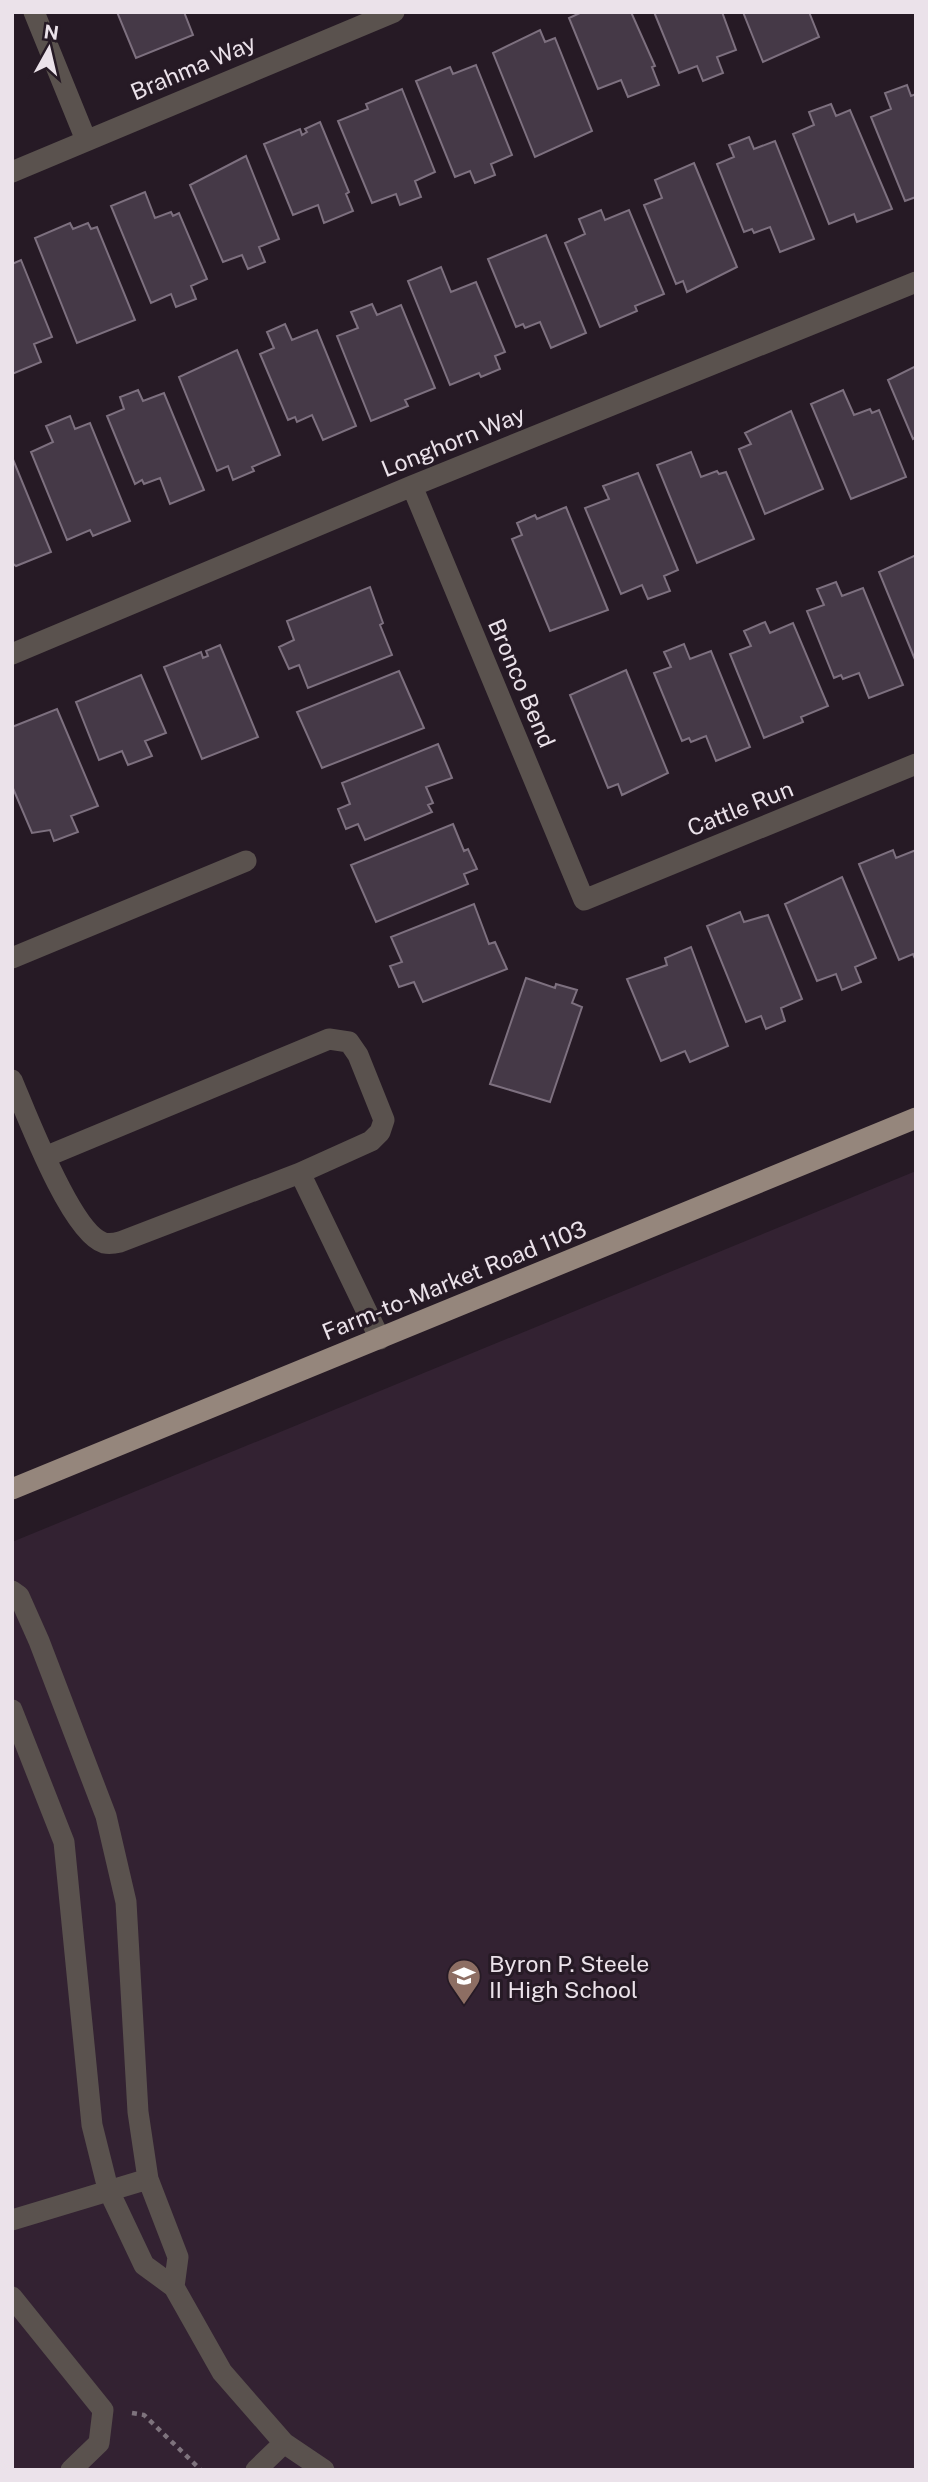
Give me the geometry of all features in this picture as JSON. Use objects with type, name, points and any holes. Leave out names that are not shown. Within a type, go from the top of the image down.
[{"type":"main road","name":"Farm-to-Market Road 1103","points":[[12,1489],[916,1118]]},
{"type":"street","points":[[34,12],[86,140]]},
{"type":"street","name":"Brahma Way","points":[[12,172],[394,12]]},
{"type":"street","name":"Longhorn Way","points":[[12,654],[412,486],[916,282]]},
{"type":"street","name":"Bronco Bend","points":[[412,486],[584,900]]},
{"type":"street","name":"Cattle Run","points":[[584,900],[916,764]]},
{"type":"street","points":[[12,958],[246,861]]},
{"type":"street","points":[[12,1080],[45,1157],[57,1183],[89,1233],[104,1242],[120,1242],[299,1173],[370,1141],[380,1132],[384,1120],[358,1055],[349,1042],[329,1039],[45,1157]]},
{"type":"street","points":[[299,1173],[380,1339]]},
{"type":"street","points":[[12,1591],[19,1596],[39,1641],[106,1815],[126,1902],[138,2112],[148,2179],[178,2257],[174,2287]]},
{"type":"street","points":[[12,1710],[64,1842],[92,2125],[107,2189],[144,2265],[174,2287],[222,2372],[284,2443],[324,2470]]},
{"type":"street","points":[[12,2220],[107,2189],[148,2179]]},
{"type":"street","points":[[12,2297],[103,2410],[99,2443],[71,2470]]},
{"type":"street","points":[[256,2470],[284,2443]]},
{"type":"path","points":[[103,2410],[144,2415],[201,2470]]},
{"type":"shaded area","name":"Byron P. Steele II High School","points":[[916,1171],[916,2470],[12,2470],[12,1542]]},
{"type":"building","points":[[117,12],[184,12],[193,35],[136,58]]},
{"type":"building","points":[[582,12],[631,12],[655,66],[652,67],[659,85],[628,97],[621,80],[598,89],[569,18]]},
{"type":"building","points":[[654,12],[722,12],[736,50],[717,57],[723,73],[703,81],[697,66],[679,73]]},
{"type":"building","points":[[743,12],[809,12],[819,37],[763,62]]},
{"type":"building","points":[[540,30],[545,42],[555,38],[592,131],[535,157],[493,53]]},
{"type":"building","points":[[476,65],[512,155],[491,164],[495,175],[475,183],[470,171],[455,177],[416,81],[450,67],[453,74]]},
{"type":"building","points":[[907,85],[911,96],[916,94],[916,197],[905,201],[871,117],[891,109],[885,93]]},
{"type":"building","points":[[402,89],[435,172],[415,181],[421,197],[400,205],[396,194],[372,203],[338,121],[368,109],[366,104]]},
{"type":"building","points":[[831,104],[836,116],[850,110],[892,209],[857,222],[854,214],[829,224],[793,134],[814,125],[809,112]]},
{"type":"building","points":[[320,122],[349,192],[346,194],[353,211],[324,223],[318,205],[293,215],[264,144],[300,129],[302,135],[307,132],[305,129]]},
{"type":"building","points":[[749,137],[754,149],[775,141],[814,239],[780,252],[770,227],[754,233],[752,229],[744,232],[717,164],[734,157],[729,145]]},
{"type":"building","points":[[246,156],[279,239],[259,247],[265,262],[248,269],[242,255],[223,262],[190,185]]},
{"type":"building","points":[[694,163],[737,267],[687,292],[683,281],[676,284],[644,205],[662,198],[655,180]]},
{"type":"building","points":[[145,192],[155,218],[171,212],[173,216],[179,213],[207,279],[191,286],[196,299],[176,307],[171,294],[151,303],[111,206]]},
{"type":"building","points":[[601,210],[605,220],[629,210],[664,294],[635,306],[637,311],[600,327],[565,243],[585,234],[579,219]]},
{"type":"building","points":[[70,223],[73,229],[88,223],[91,229],[97,227],[135,320],[77,343],[35,238]]},
{"type":"building","points":[[546,235],[586,333],[551,348],[540,322],[525,328],[523,324],[516,327],[488,259]]},
{"type":"building","points":[[21,260],[52,337],[34,344],[41,362],[12,374],[12,264]]},
{"type":"building","points":[[441,267],[451,292],[476,282],[505,352],[495,356],[500,369],[481,377],[479,373],[450,385],[408,281]]},
{"type":"building","points":[[372,304],[377,315],[401,305],[435,388],[405,400],[408,406],[371,421],[337,336],[358,328],[351,312]]},
{"type":"building","points":[[285,324],[292,340],[317,330],[356,426],[323,440],[312,415],[297,422],[295,417],[288,420],[260,354],[274,348],[267,332]]},
{"type":"building","points":[[237,350],[280,455],[252,467],[254,471],[233,480],[228,466],[217,471],[179,377]]},
{"type":"building","points":[[916,366],[916,437],[913,439],[888,380]]},
{"type":"building","points":[[138,390],[143,401],[164,393],[204,490],[170,504],[160,478],[144,484],[142,480],[135,484],[107,416],[124,409],[120,397]]},
{"type":"building","points":[[843,390],[854,415],[870,409],[872,413],[879,410],[906,477],[851,499],[811,404]]},
{"type":"building","points":[[791,411],[823,489],[765,514],[739,449],[751,444],[745,433]]},
{"type":"building","points":[[70,416],[75,429],[90,423],[130,521],[93,536],[90,530],[67,540],[31,452],[53,442],[46,426]]},
{"type":"building","points":[[691,452],[701,477],[717,471],[719,474],[726,472],[754,539],[697,563],[657,465]]},
{"type":"building","points":[[12,457],[51,552],[16,566],[12,563]]},
{"type":"building","points":[[638,473],[678,570],[664,576],[670,591],[648,599],[642,585],[621,594],[585,508],[609,499],[603,486]]},
{"type":"building","points":[[566,507],[608,610],[550,631],[512,539],[522,535],[517,523],[535,515],[537,519]]},
{"type":"building","points":[[916,555],[916,662],[879,572]]},
{"type":"building","points":[[836,582],[842,596],[863,588],[903,685],[869,698],[859,673],[843,679],[841,675],[834,678],[807,611],[824,605],[817,589]]},
{"type":"building","points":[[370,587],[383,623],[380,625],[392,655],[308,688],[299,665],[289,669],[279,647],[294,640],[287,621]]},
{"type":"building","points":[[765,622],[770,633],[793,623],[828,706],[801,717],[803,722],[764,738],[730,654],[751,646],[744,631]]},
{"type":"building","points":[[684,644],[690,659],[711,651],[750,747],[716,761],[706,736],[691,742],[689,738],[682,741],[654,673],[671,667],[664,652]]},
{"type":"building","points":[[220,645],[258,737],[202,759],[164,667],[201,652],[203,658],[208,656],[206,651]]},
{"type":"building","points":[[626,670],[668,773],[622,795],[618,784],[608,788],[570,695]]},
{"type":"building","points":[[399,671],[424,728],[322,768],[297,712]]},
{"type":"building","points":[[141,675],[166,733],[145,741],[152,756],[128,765],[122,751],[99,760],[76,702]]},
{"type":"building","points":[[57,709],[98,806],[71,816],[78,832],[54,841],[50,830],[32,833],[12,786],[12,727]]},
{"type":"building","points":[[438,744],[452,778],[426,787],[433,803],[428,805],[432,812],[365,840],[358,824],[346,829],[338,809],[350,804],[342,783]]},
{"type":"building","points":[[453,824],[464,851],[468,849],[477,869],[464,874],[468,884],[376,922],[351,865]]},
{"type":"building","points":[[893,850],[896,858],[916,850],[916,961],[913,954],[899,960],[859,864]]},
{"type":"building","points":[[842,877],[876,958],[855,967],[861,982],[842,990],[836,974],[817,981],[785,904]]},
{"type":"building","points":[[474,904],[489,944],[495,942],[507,969],[423,1002],[414,982],[399,987],[390,966],[402,962],[391,937]]},
{"type":"building","points":[[740,912],[744,922],[768,915],[802,999],[781,1008],[785,1021],[766,1029],[761,1016],[746,1022],[707,926]]},
{"type":"building","points":[[691,947],[728,1046],[690,1062],[685,1051],[661,1061],[627,979],[667,965],[665,958]]},
{"type":"building","points":[[526,978],[555,988],[556,984],[577,990],[572,1003],[582,1007],[550,1102],[490,1084]]},
{"type":"place","name":"Byron P. Steele II High School","points":[[464,2006]]}]
